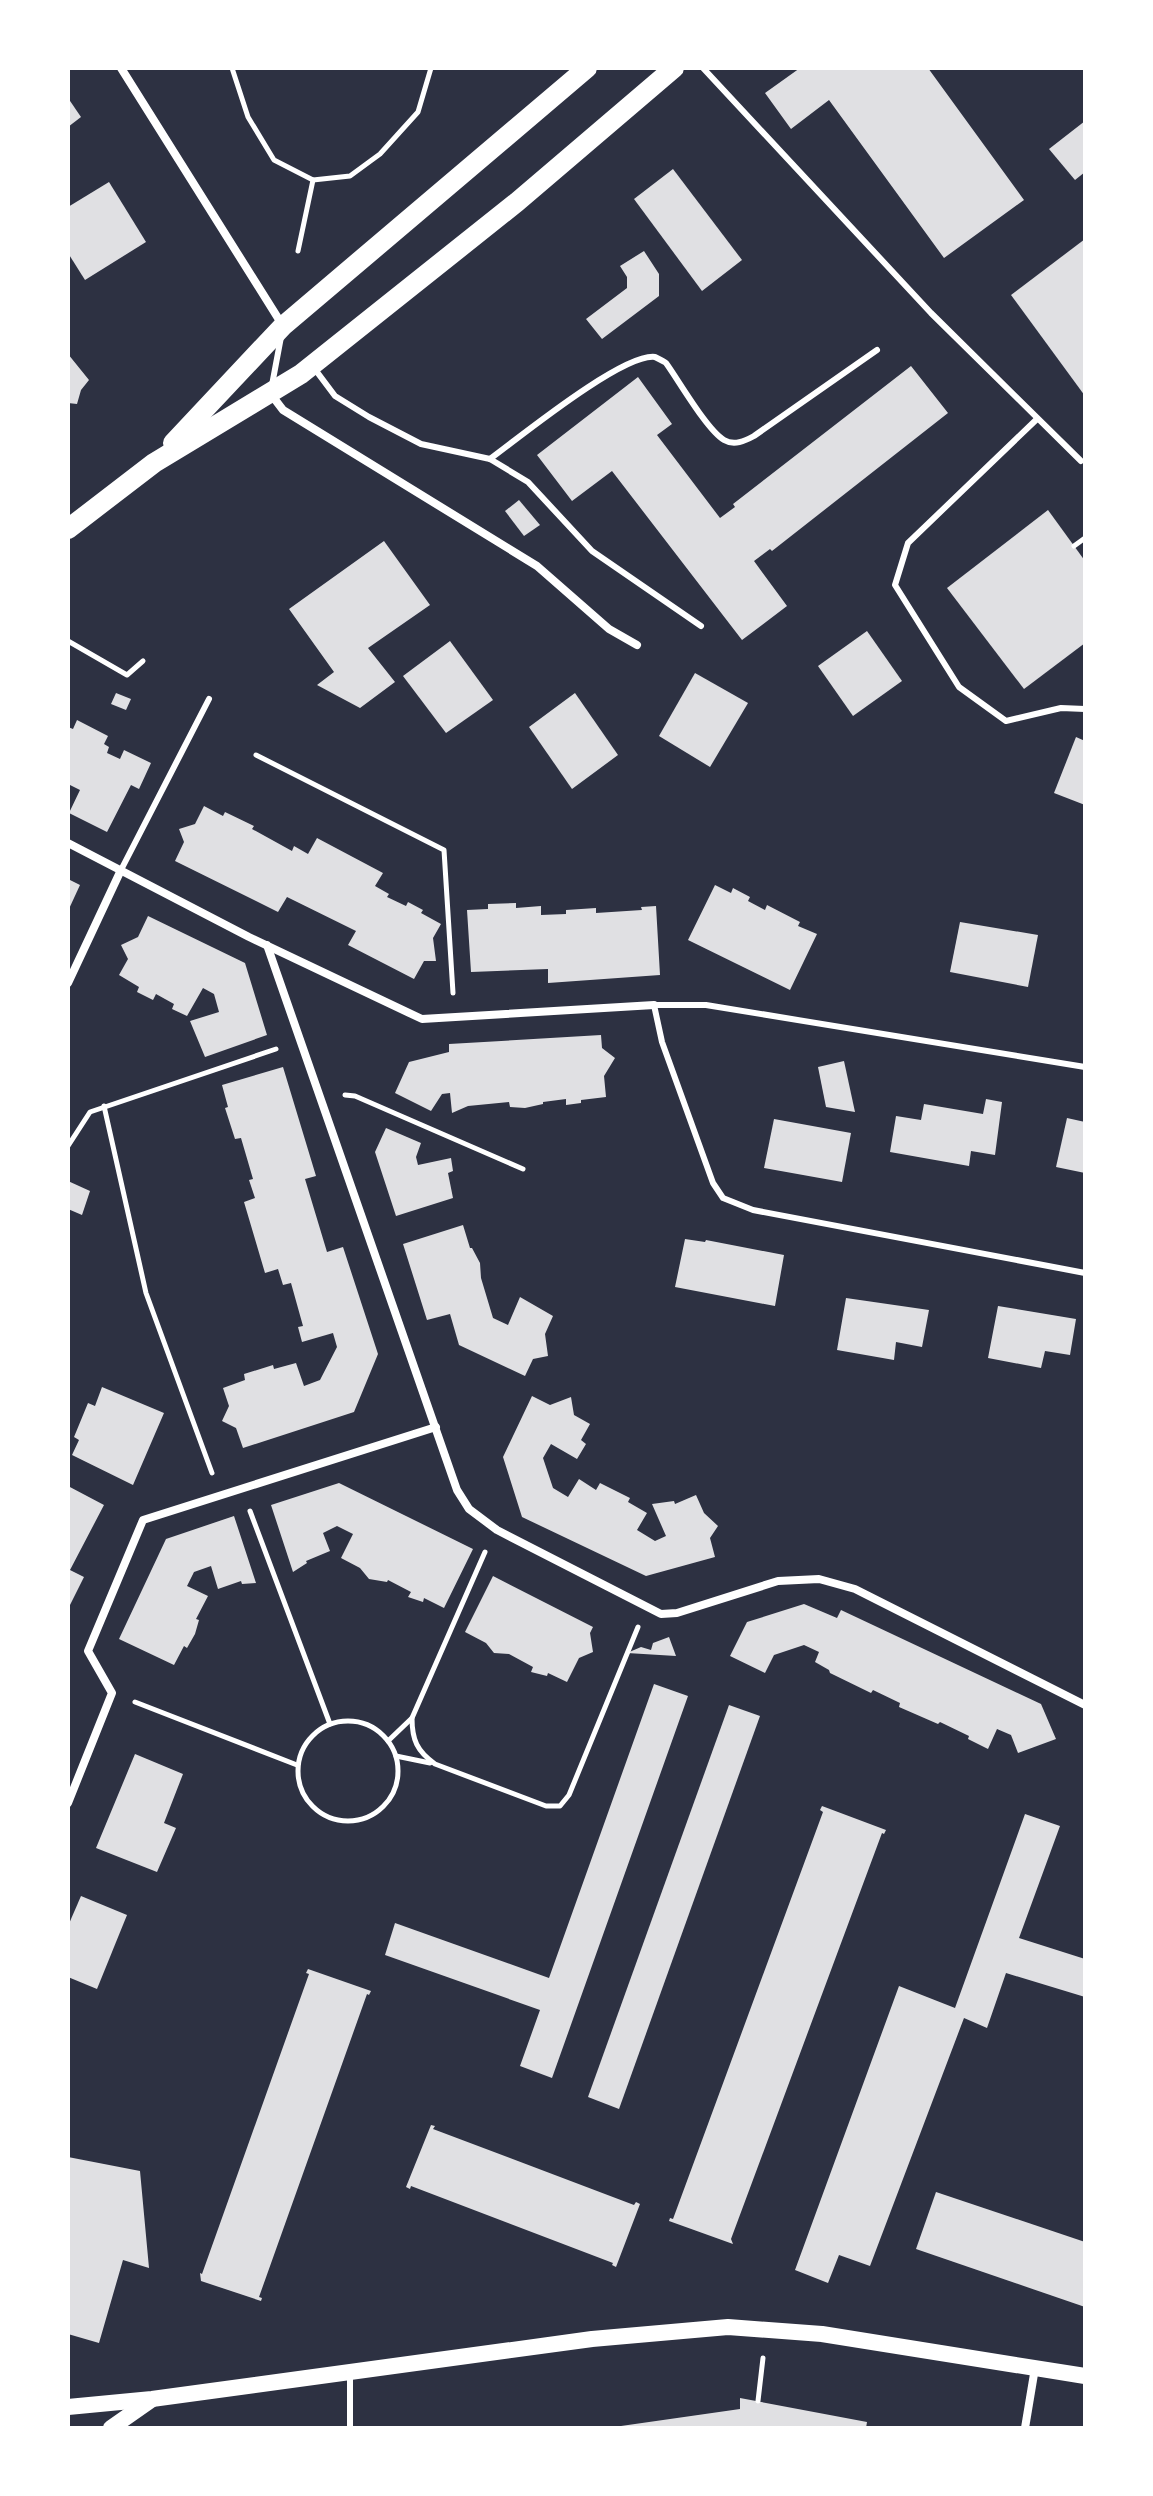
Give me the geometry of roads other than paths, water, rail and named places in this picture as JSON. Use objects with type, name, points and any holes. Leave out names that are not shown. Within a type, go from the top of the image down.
[{"type":"main road","points":[[154,463],[283,326],[587,68]]},
{"type":"main road","points":[[68,529],[154,463],[312,365],[517,202],[674,68]]},
{"type":"main road","points":[[68,2407],[152,2399],[664,2331],[728,2327],[822,2334],[1085,2376]]},
{"type":"main road","points":[[111,2428],[152,2399]]},
{"type":"street","points":[[121,68],[283,326]]},
{"type":"street","points":[[270,393],[283,410],[537,566],[609,629],[637,645]]},
{"type":"street","points":[[68,843],[267,945],[422,1019],[654,1005]]},
{"type":"street","points":[[68,983],[121,870]]},
{"type":"street","points":[[267,945],[457,1490],[469,1509],[497,1530],[661,1614],[677,1613],[778,1581],[819,1579],[855,1589],[1085,1705]]},
{"type":"street","points":[[68,1803],[112,1693],[88,1651],[143,1520],[436,1427]]},
{"type":"street","points":[[1025,2428],[1035,2367]]},
{"type":"lane","points":[[703,68],[931,313],[1081,461]]},
{"type":"lane","points":[[270,393],[283,326]]},
{"type":"lane","points":[[490,459],[608,374],[642,359],[656,357],[666,363],[713,430],[726,442],[739,443],[754,436],[877,350]]},
{"type":"lane","points":[[312,365],[335,396],[369,417],[421,444],[490,459],[528,482],[592,551],[701,626]]},
{"type":"lane","points":[[1037,419],[908,543],[895,585],[959,687],[1006,721],[1061,708],[1085,709]]},
{"type":"lane","points":[[121,870],[209,699]]},
{"type":"lane","points":[[1085,1067],[706,1005],[654,1005],[672,1070],[713,1183],[723,1198],[753,1210],[1085,1273]]},
{"type":"lane","points":[[350,2372],[350,2428]]}]
